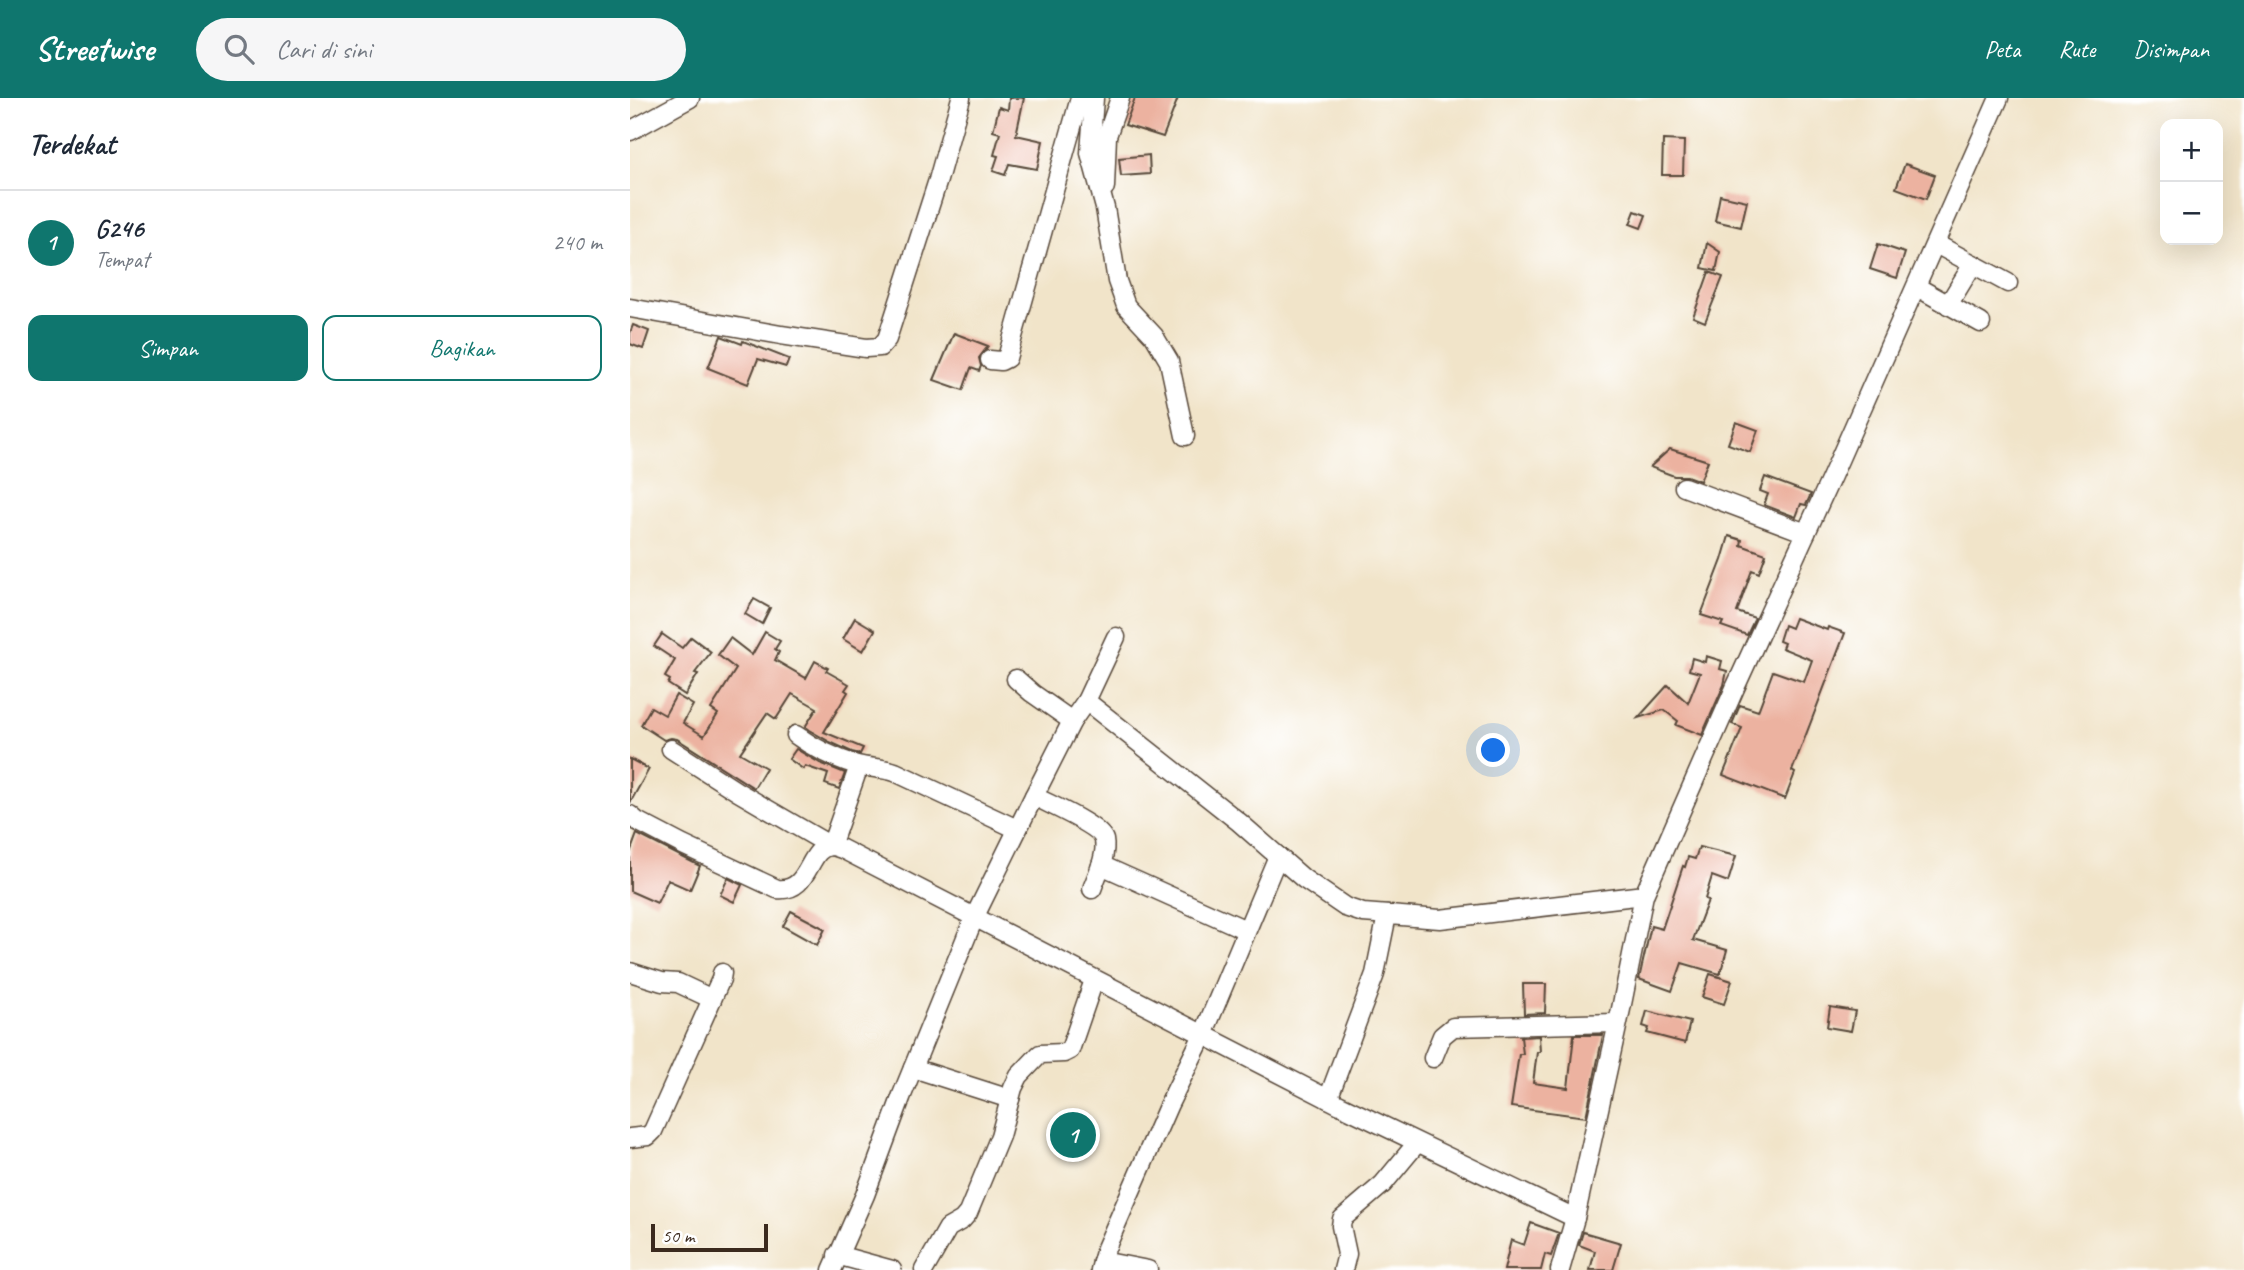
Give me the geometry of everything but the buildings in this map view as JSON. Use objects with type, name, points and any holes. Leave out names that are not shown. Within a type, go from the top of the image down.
[{"type":"street","points":[[630,131],[690,98]]},
{"type":"street","points":[[630,308],[793,337],[866,348],[880,347],[887,339],[961,98]]},
{"type":"street","points":[[990,360],[1001,361],[1007,358],[1010,351],[1080,98]]},
{"type":"street","points":[[1094,98],[1090,153],[1105,208],[1117,281],[1126,306],[1154,336],[1169,361],[1185,436]]},
{"type":"street","points":[[1105,208],[1107,136],[1119,98]]},
{"type":"street","points":[[1560,1270],[1575,1218],[1644,895],[1999,98]]},
{"type":"street","points":[[1936,244],[2007,283]]},
{"type":"street","points":[[1948,304],[1973,264]]},
{"type":"street","points":[[1917,287],[1981,323]]},
{"type":"street","points":[[1684,487],[1806,533]]},
{"type":"street","points":[[892,1270],[834,1262],[865,1195],[974,918],[1116,637]]},
{"type":"street","points":[[1016,679],[1072,721]]},
{"type":"street","points":[[1086,701],[1239,822],[1304,879],[1345,907],[1363,914],[1440,919],[1644,895]]},
{"type":"street","points":[[796,735],[818,751],[859,766],[895,772],[1017,829]]},
{"type":"street","points":[[671,749],[831,846],[842,849],[1328,1099],[1575,1218]]},
{"type":"street","points":[[831,846],[859,766]]},
{"type":"street","points":[[1034,796],[1090,824],[1100,833],[1104,840],[1101,866],[1092,889]]},
{"type":"street","points":[[632,824],[777,889],[785,890],[801,881],[823,849],[831,846]]},
{"type":"street","points":[[1148,1270],[1101,1266],[1278,856]]},
{"type":"street","points":[[1101,866],[1246,930]]},
{"type":"street","points":[[1328,1099],[1375,974],[1387,915]]},
{"type":"street","points":[[630,972],[662,982],[678,983],[712,999]]},
{"type":"street","points":[[630,1138],[648,1136],[653,1131],[722,979],[722,972]]},
{"type":"street","points":[[924,1270],[948,1228],[962,1220],[974,1202],[1000,1136],[1019,1076],[1040,1054],[1070,1050],[1094,980]]},
{"type":"street","points":[[1433,1058],[1442,1036],[1453,1027],[1617,1023]]},
{"type":"street","points":[[913,1069],[1010,1099]]},
{"type":"street","points":[[1343,1270],[1347,1254],[1342,1219],[1383,1184],[1417,1143]]},
{"type":"place","name":"G246","points":[[1073,1135]]}]
